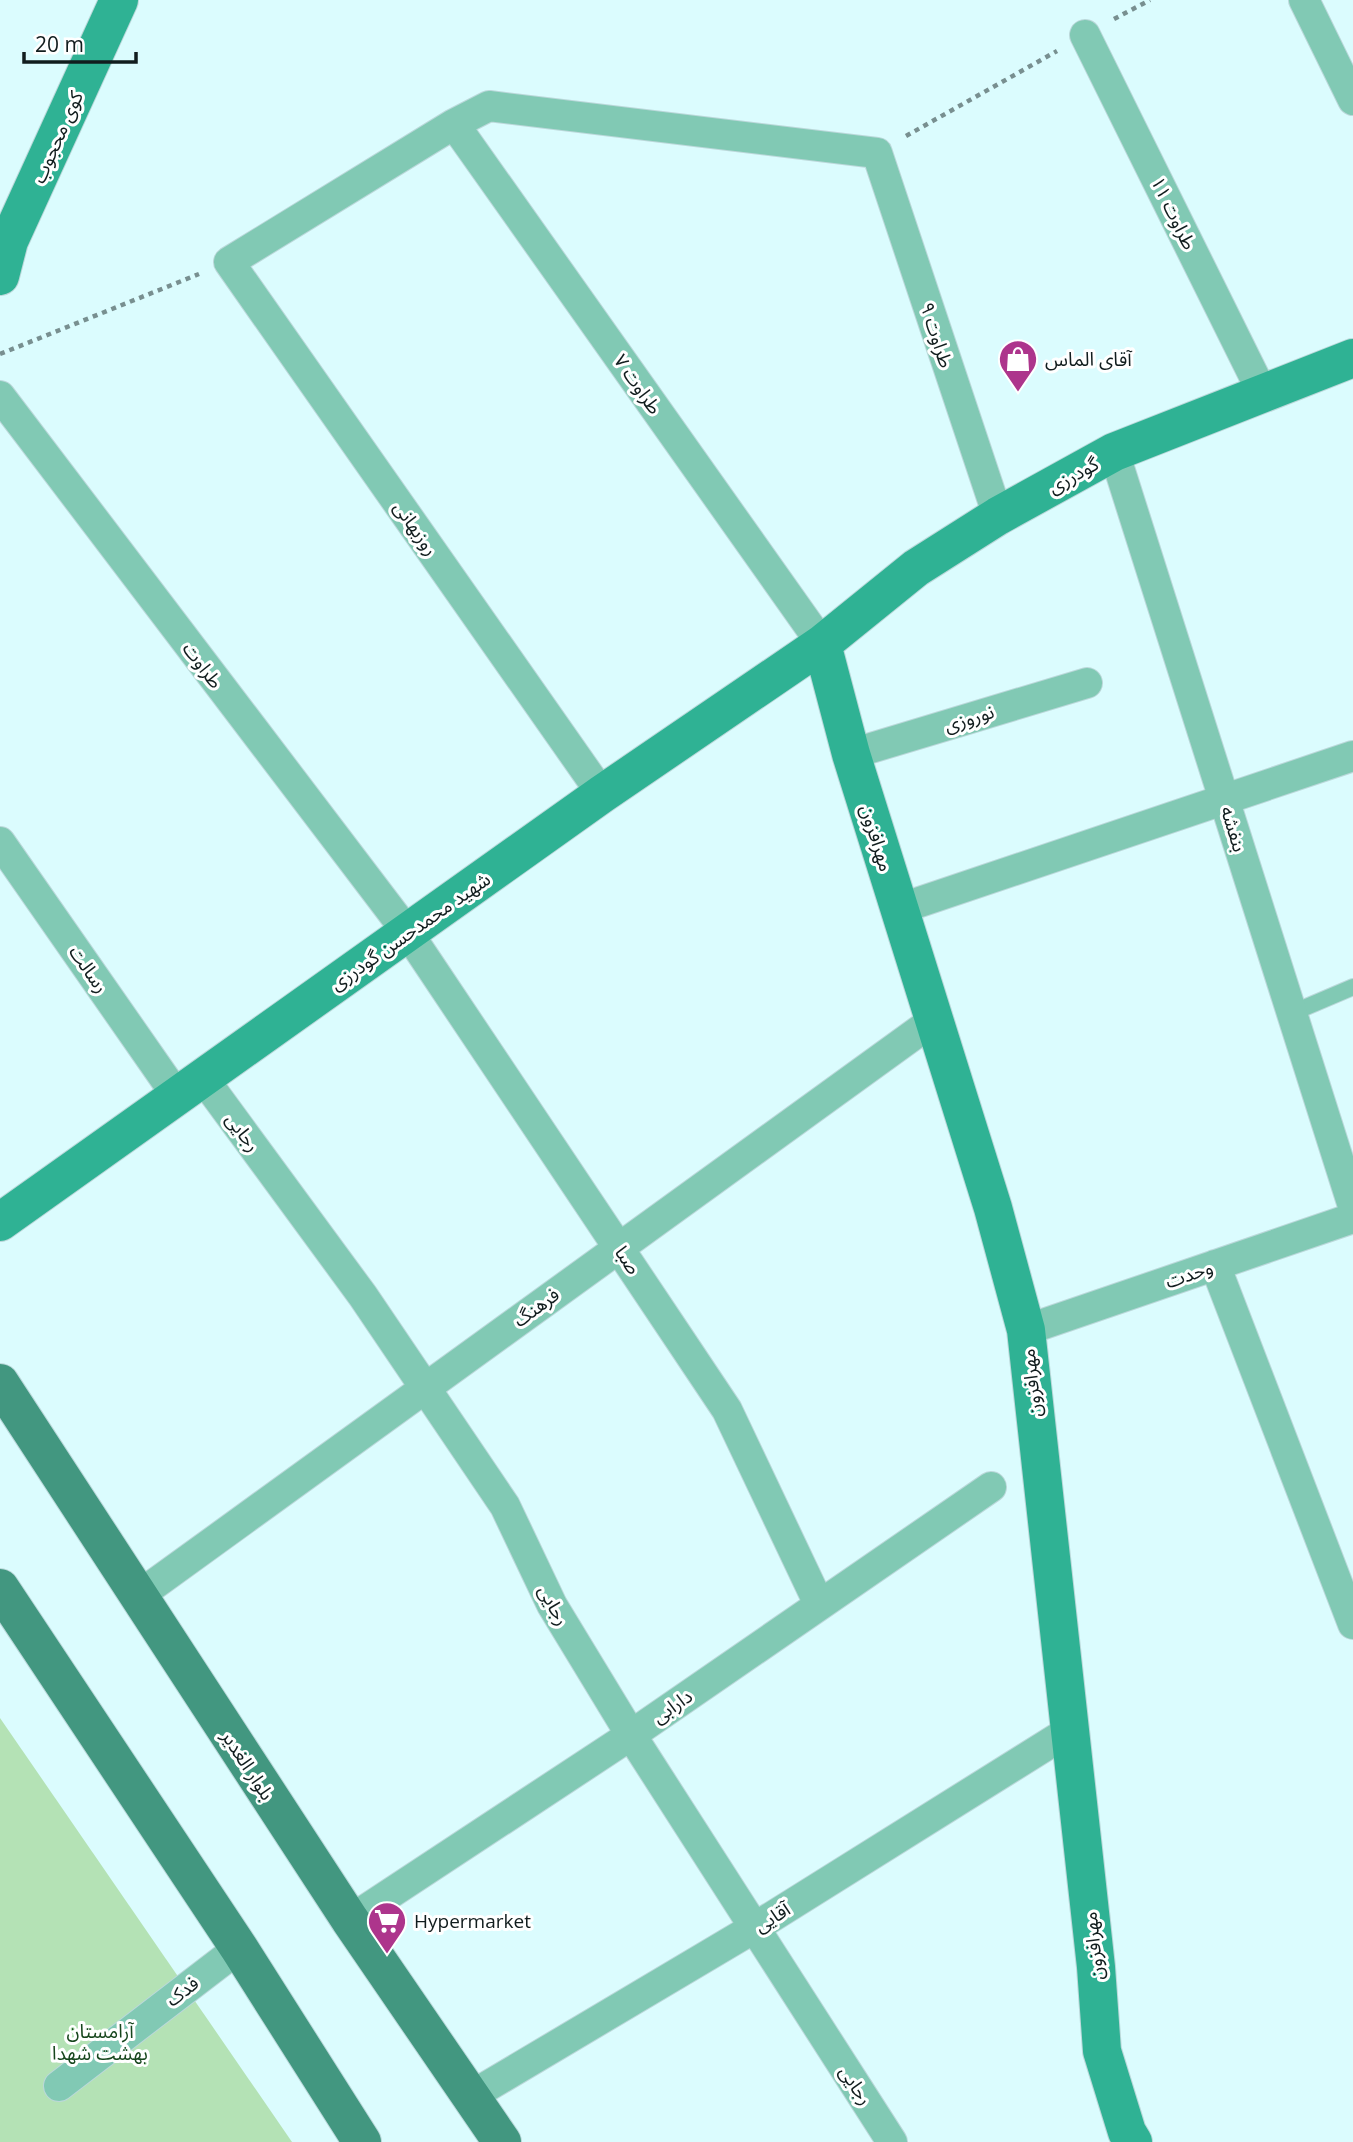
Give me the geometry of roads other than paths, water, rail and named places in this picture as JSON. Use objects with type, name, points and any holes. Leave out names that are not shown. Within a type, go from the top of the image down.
[{"type":"main road","name":"بلوار الغدیر","points":[[0,1383],[349,1920],[471,2096],[496,2138]]},
{"type":"main road","points":[[0,1588],[239,1948],[362,2142]]},
{"type":"street","name":"کوی محجوب","points":[[0,276],[9,241],[119,0]]},
{"type":"street","points":[[1304,0],[1353,100]]},
{"type":"street","name":"طراوت ۱۱","points":[[1085,35],[1262,392]]},
{"type":"street","name":"طراوت ۹","points":[[454,124],[489,106],[877,153],[998,516]]},
{"type":"street","name":"روزبهانی","points":[[454,124],[229,262],[603,794]]},
{"type":"street","name":"طراوت ۷","points":[[454,124],[822,644]]},
{"type":"street","name":"گودرزی","points":[[822,644],[916,569],[998,516],[1114,452],[1353,358]]},
{"type":"street","name":"طراوت","points":[[0,396],[408,933]]},
{"type":"street","name":"بنفشه","points":[[1114,452],[1353,1206]]},
{"type":"street","name":"مهرافزون","points":[[822,644],[851,754],[993,1208],[1026,1331],[1096,1967],[1102,2051],[1126,2132],[1133,2142]]},
{"type":"street","name":"شهید محمدحسن گودرزی","points":[[0,1222],[603,794],[822,644]]},
{"type":"street","name":"نوروزی","points":[[851,754],[1087,683]]},
{"type":"street","points":[[899,909],[1353,756]]},
{"type":"street","name":"رسالت","points":[[0,842],[190,1087]]},
{"type":"street","name":"صبا","points":[[408,933],[620,1247],[726,1410],[819,1604]]},
{"type":"street","name":"فرهنگ","points":[[138,1596],[934,1020]]},
{"type":"street","name":"رجایی","points":[[190,1087],[363,1296],[505,1506],[552,1605],[631,1735],[892,2142]]},
{"type":"street","name":"وحدت","points":[[1026,1331],[1353,1218]]},
{"type":"street","points":[[1215,1265],[1353,1623]]},
{"type":"street","name":"دارابی","points":[[349,1920],[631,1735],[991,1487]]},
{"type":"street","name":"آقایی","points":[[471,2096],[754,1928],[1069,1731]]},
{"type":"street","name":"فدک","points":[[58,2086],[239,1948]]},
{"type":"lane","points":[[1292,1013],[1353,987]]},
{"type":"place","name":"آقای الماس","points":[[1018,393]]},
{"type":"place","name":"Hypermarket","points":[[387,1955]]},
{"type":"park label","name":"آرامستان بهشت شهدا","points":[[100,2042]]}]
